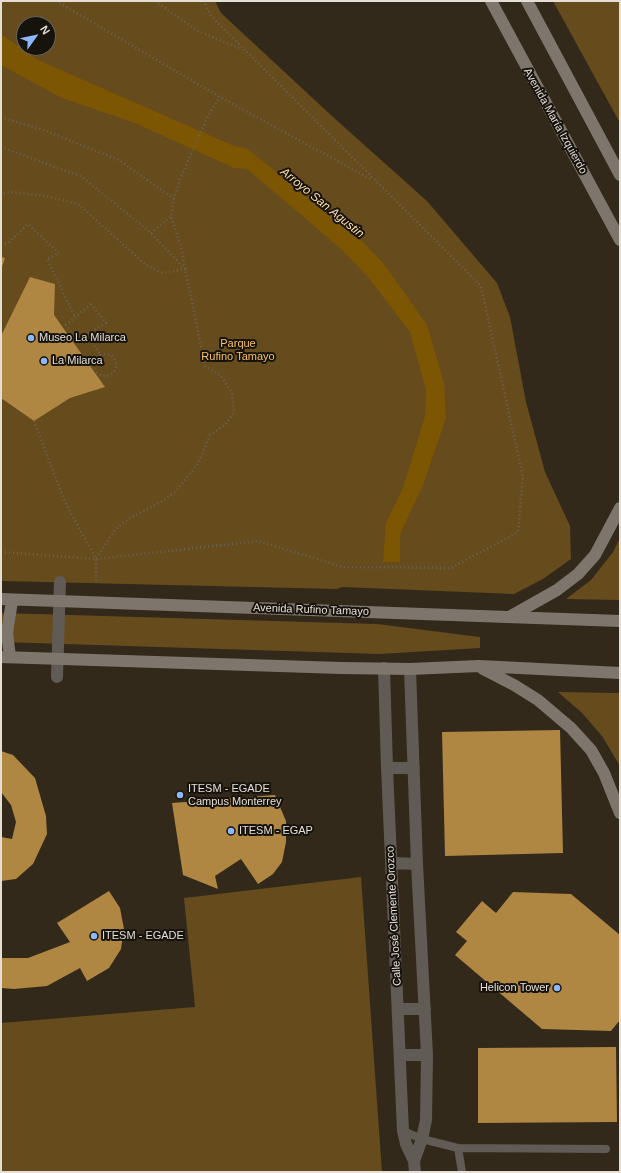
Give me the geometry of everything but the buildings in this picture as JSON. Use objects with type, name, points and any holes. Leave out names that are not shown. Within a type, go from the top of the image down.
[{"type":"street","name":"Avenida María Izquierdo","points":[[490,1],[620,240]]},
{"type":"street","points":[[527,1],[620,175]]},
{"type":"street","points":[[511,616],[557,590],[578,574],[595,555],[620,508]]},
{"type":"street","points":[[57,677],[60,582]]},
{"type":"street","points":[[6,600],[5,657],[410,669],[478,666],[620,673]]},
{"type":"street","name":"Avenida Rufino Tamayo","points":[[6,600],[511,616],[620,621]]},
{"type":"street","points":[[478,666],[514,685],[538,700],[571,728],[591,750],[604,773],[620,813]]},
{"type":"street","name":"Calle José Clemente Orozco","points":[[384,668],[403,1131],[414,1166]]},
{"type":"street","name":"Calle José Clemente Orozco","points":[[410,669],[417,864],[427,1056],[426,1120],[414,1166]]},
{"type":"street","points":[[387,768],[414,768]]},
{"type":"street","points":[[391,863],[417,864]]},
{"type":"street","points":[[398,1009],[425,1009]]},
{"type":"street","points":[[400,1055],[427,1056]]},
{"type":"lane","points":[[403,1131],[422,1139],[458,1148],[606,1149]]},
{"type":"lane","points":[[458,1148],[462,1172]]},
{"type":"path","points":[[56,1],[220,97],[376,182]]},
{"type":"path","points":[[155,1],[198,31],[243,49]]},
{"type":"path","points":[[1,552],[96,559],[258,540],[343,567],[451,568],[518,532],[523,478],[481,286],[243,49],[211,16],[204,1]]},
{"type":"path","points":[[96,559],[115,530],[130,518],[163,501],[176,492],[198,464],[210,435],[226,424],[234,412],[232,393],[221,376],[205,366],[181,248],[171,216],[180,179],[208,116],[220,97]]},
{"type":"path","points":[[1,117],[46,131],[119,160],[174,199]]},
{"type":"path","points":[[1,147],[82,177],[151,232],[185,269]]},
{"type":"path","points":[[1,194],[13,192],[45,196],[78,204],[146,265],[162,273],[185,269]]},
{"type":"path","points":[[151,232],[171,216]]},
{"type":"path","points":[[1,244],[8,243],[28,224],[59,253],[47,259],[75,317]]},
{"type":"path","points":[[91,304],[106,323],[77,340],[66,325],[75,317],[91,304]]},
{"type":"path","points":[[87,335],[101,355],[111,356],[115,361],[116,368],[109,375],[101,375],[96,370],[96,360],[101,355]]},
{"type":"path","points":[[34,421],[66,502],[96,559],[96,583]]},
{"type":"green space","name":"Parque Rufino Tamayo","points":[[1,1],[215,1],[221,13],[333,117],[427,201],[497,283],[510,317],[526,402],[545,472],[570,526],[571,559],[543,579],[514,594],[342,587],[337,589],[1,581]]},
{"type":"green space","points":[[553,1],[620,1],[620,123]]},
{"type":"green space","points":[[620,538],[620,600],[566,599],[591,580],[613,552]]},
{"type":"green space","points":[[1,613],[377,624],[480,637],[480,648],[380,654],[1,642]]},
{"type":"green space","points":[[558,692],[620,693],[620,766],[602,736],[582,713]]},
{"type":"green space","points":[[361,877],[382,1172],[1,1172],[1,1023],[195,1007],[184,898]]},
{"type":"shaded area","points":[[1,34],[16,45],[16,56],[32,56],[38,60],[234,146],[246,148],[360,239],[384,264],[427,325],[444,383],[446,418],[423,485],[400,534],[400,562],[383,562],[386,523],[403,488],[425,416],[426,390],[410,332],[368,277],[339,247],[247,169],[234,168],[135,123],[62,98],[1,65]]},
{"type":"place","name":"Museo La Milarca","points":[[31,338]]},
{"type":"place","name":"La Milarca","points":[[44,361]]},
{"type":"place","name":"ITESM - EGADE Campus Monterrey","points":[[180,795]]},
{"type":"place","name":"ITESM - EGAP","points":[[231,831]]},
{"type":"place","name":"ITESM - EGADE","points":[[94,936]]},
{"type":"place","name":"Helicon Tower","points":[[557,988]]},
{"type":"water label","name":"Arroyo San Agustin","points":[[322,203]]}]
